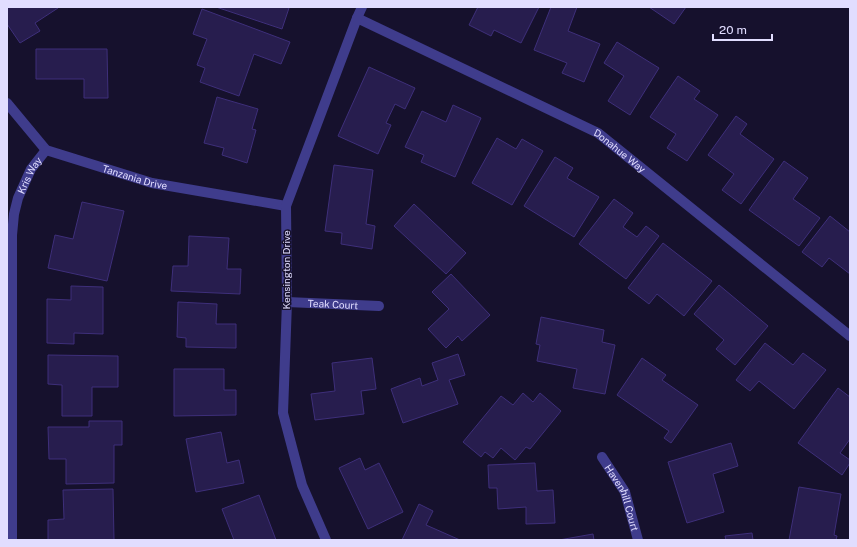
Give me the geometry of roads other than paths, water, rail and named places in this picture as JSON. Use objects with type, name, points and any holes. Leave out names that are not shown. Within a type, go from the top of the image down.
[{"type":"street","name":"Kensington Drive","points":[[326,540],[302,485],[283,413],[287,302],[286,206],[362,7]]},
{"type":"street","name":"Donahue Way","points":[[357,18],[598,133],[850,336]]},
{"type":"street","points":[[7,103],[46,150]]},
{"type":"street","name":"Tanzania Drive","points":[[46,150],[152,183],[286,206]]},
{"type":"street","name":"Kris Way","points":[[12,540],[12,235],[14,214],[18,198],[31,169],[46,150]]},
{"type":"street","name":"Teak Court","points":[[287,302],[379,306]]},
{"type":"street","name":"Havenhill Court","points":[[602,457],[626,492],[638,540]]}]
